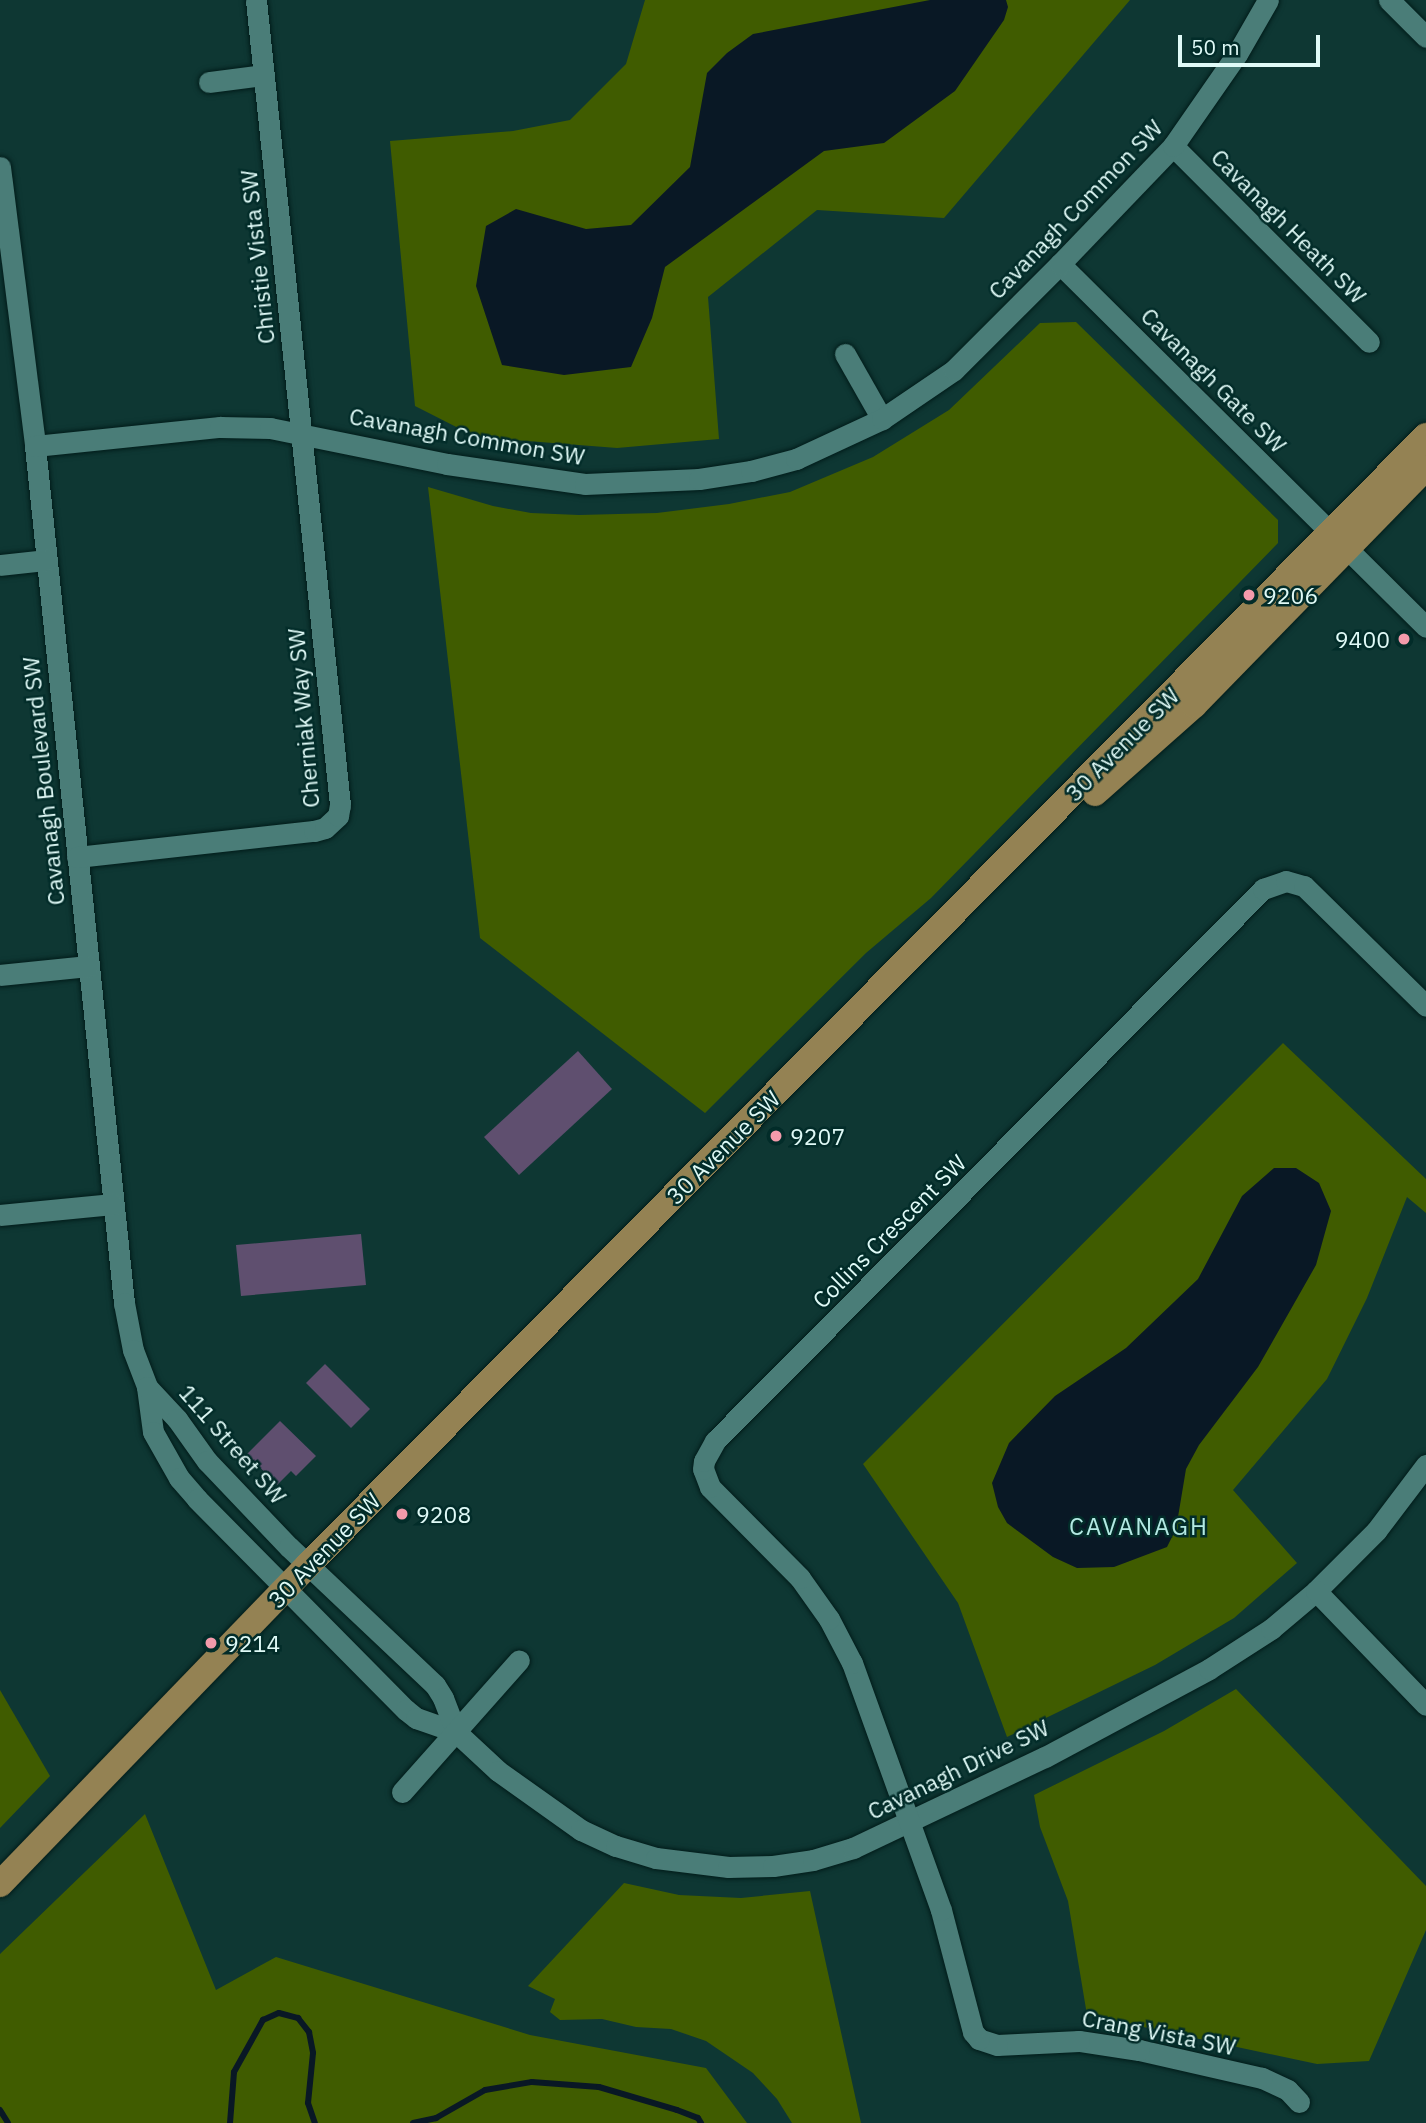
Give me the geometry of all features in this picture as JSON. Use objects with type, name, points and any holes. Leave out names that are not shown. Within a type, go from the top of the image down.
[{"type":"main road","name":"30 Avenue SW","points":[[0,1884],[292,1594],[1338,541],[1426,436]]},
{"type":"main road","name":"30 Avenue SW","points":[[1338,541],[1426,467]]},
{"type":"street","name":"Christie Vista SW","points":[[256,0],[302,433]]},
{"type":"street","name":"Cavanagh Common SW","points":[[35,446],[220,427],[270,428],[532,478],[585,484],[646,483],[738,473],[785,462],[841,440],[882,419],[954,370],[1173,146],[1237,54],[1268,0]]},
{"type":"street","points":[[1389,0],[1426,37]]},
{"type":"street","points":[[209,82],[264,75]]},
{"type":"street","name":"Cavanagh Heath SW","points":[[1173,146],[1369,342]]},
{"type":"street","name":"Cavanagh Boulevard SW","points":[[0,167],[35,446],[112,1204],[128,1328],[138,1369],[147,1387]]},
{"type":"street","name":"Cavanagh Gate SW","points":[[1060,264],[1338,541]]},
{"type":"street","points":[[845,354],[882,419]]},
{"type":"street","name":"Cherniak Way SW","points":[[77,857],[314,831],[325,828],[338,816],[340,805],[302,433]]},
{"type":"street","points":[[1338,541],[1426,627]]},
{"type":"street","points":[[0,565],[46,560]]},
{"type":"street","name":"Collins Crescent SW","points":[[910,1823],[861,1685],[829,1619],[786,1562],[710,1487],[703,1469],[707,1451],[1264,889],[1286,881],[1304,886],[1426,1006]]},
{"type":"street","points":[[0,975],[88,966]]},
{"type":"street","points":[[0,1215],[112,1204]]},
{"type":"street","name":"111 Street SW","points":[[147,1387],[177,1419],[207,1461],[314,1571]]},
{"type":"street","name":"111 Street SW","points":[[147,1387],[153,1432],[179,1478],[211,1514],[292,1594]]},
{"type":"street","name":"Cavanagh Drive SW","points":[[314,1571],[435,1685],[456,1731],[498,1771],[552,1812],[581,1830],[656,1858],[728,1867],[773,1866],[813,1860],[853,1848],[910,1823],[1045,1758],[1209,1669],[1271,1629],[1316,1591],[1376,1531],[1426,1465]]},
{"type":"street","points":[[1316,1591],[1426,1705]]},
{"type":"street","name":"Cavanagh Drive SW","points":[[292,1594],[406,1710],[416,1718],[456,1731]]},
{"type":"street","points":[[402,1792],[519,1660]]},
{"type":"street","name":"Crang Vista SW","points":[[910,1823],[941,1910],[970,2025],[979,2039],[997,2045],[1079,2041],[1139,2050],[1262,2078],[1288,2090],[1299,2102]]},
{"type":"green space","points":[[645,0],[1130,0],[944,218],[817,210],[708,297],[719,439],[617,448],[476,437],[415,406],[390,141],[513,131],[570,120],[626,64]]},
{"type":"green space","points":[[1076,322],[1278,520],[1278,543],[931,898],[866,953],[705,1113],[480,938],[428,487],[493,506],[531,513],[579,515],[657,513],[729,504],[790,492],[873,457],[949,410],[1040,323]]},
{"type":"green space","points":[[1283,1043],[1426,1179],[1426,1213],[1407,1197],[1367,1298],[1327,1379],[1233,1490],[1297,1563],[1234,1618],[1155,1665],[1007,1737],[958,1603],[863,1464]]},
{"type":"green space","points":[[1236,1689],[1426,1886],[1426,1930],[1369,2061],[1317,2064],[1087,2015],[1068,1901],[1040,1827],[1034,1795],[1164,1731]]},
{"type":"green space","points":[[0,1690],[50,1776],[0,1828]]},
{"type":"green space","points":[[145,1814],[216,1990],[276,1957],[530,2035],[706,2068],[747,2123],[0,2123],[0,1954]]},
{"type":"green space","points":[[624,1883],[679,1895],[741,1898],[810,1891],[861,2123],[792,2123],[777,2099],[753,2073],[706,2041],[671,2029],[636,2027],[602,2019],[560,2020],[550,2012],[555,1999],[528,1986]]},
{"type":"water","points":[[930,0],[1006,0],[1008,7],[1004,20],[955,91],[884,143],[824,151],[665,267],[652,318],[631,367],[564,375],[502,365],[476,286],[486,226],[516,209],[586,229],[631,225],[690,167],[707,73],[727,53],[753,34]]},
{"type":"water","points":[[1274,1168],[1296,1168],[1319,1183],[1331,1211],[1316,1265],[1258,1367],[1199,1445],[1186,1469],[1176,1529],[1167,1547],[1114,1567],[1077,1568],[1053,1557],[1007,1523],[998,1507],[992,1483],[1009,1443],[1055,1396],[1126,1348],[1198,1279],[1242,1196]]},
{"type":"building","points":[[578,1051],[612,1089],[519,1175],[484,1137]]},
{"type":"building","points":[[361,1234],[366,1285],[241,1296],[236,1245]]},
{"type":"building","points":[[325,1364],[370,1409],[351,1428],[306,1383]]},
{"type":"building","points":[[280,1421],[316,1456],[296,1476],[291,1471],[277,1485],[247,1454]]},
{"type":"waterway","points":[[230,2123],[234,2072],[263,2020],[279,2013],[298,2018],[309,2032],[313,2053],[308,2103],[315,2123]]},
{"type":"waterway","points":[[413,2123],[436,2118],[485,2090],[532,2082],[599,2087],[677,2110],[698,2118],[701,2123]]},
{"type":"waterway","points":[[0,2110],[8,2123]]},
{"type":"place","name":"9206","points":[[1249,595]]},
{"type":"place","name":"9400","points":[[1404,639]]},
{"type":"place","name":"9207","points":[[776,1136]]},
{"type":"place","name":"9208","points":[[402,1514]]},
{"type":"place","name":"9214","points":[[211,1643]]},
{"type":"district","name":"CAVANAGH","points":[[1139,1527]]}]
